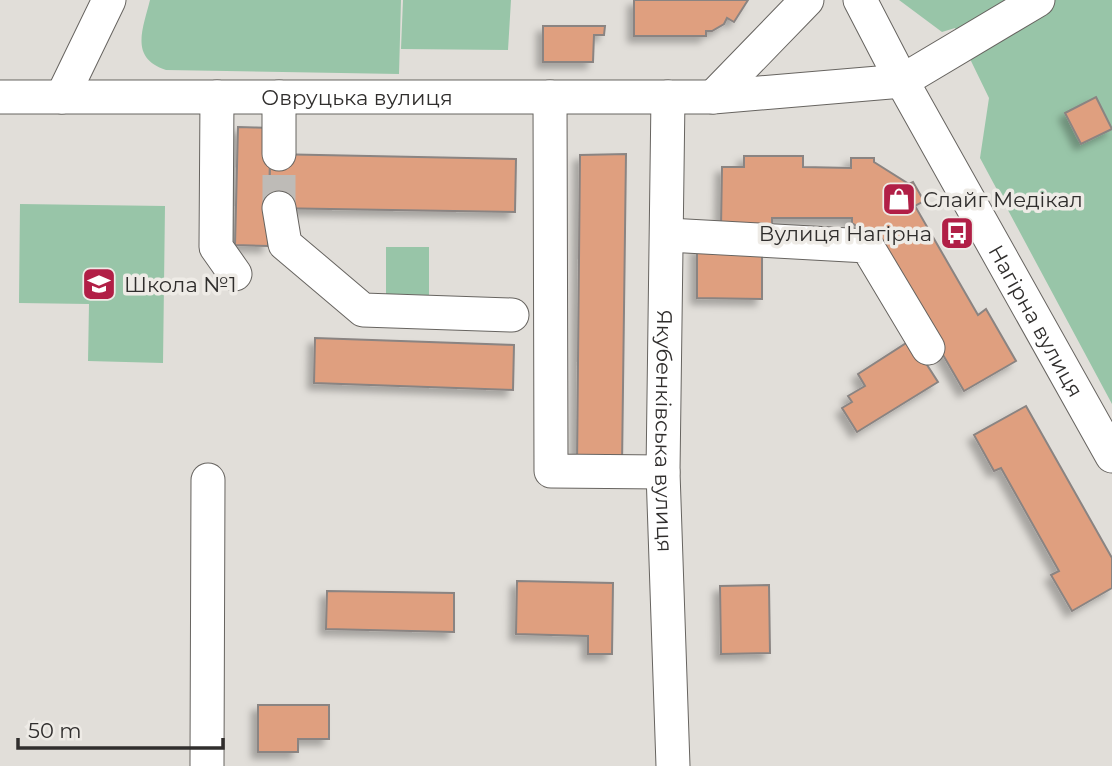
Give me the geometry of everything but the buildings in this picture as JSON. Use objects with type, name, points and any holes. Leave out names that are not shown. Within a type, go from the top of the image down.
[{"type":"street","points":[[62,97],[101,20],[108,0]]},
{"type":"street","points":[[713,97],[807,0]]},
{"type":"street","name":"Нагірна вулиця","points":[[860,0],[902,81],[1111,452]]},
{"type":"street","points":[[902,81],[1038,0]]},
{"type":"street","name":"Овруцька вулиця","points":[[0,97],[713,97],[902,81]]},
{"type":"street","points":[[217,97],[216,247],[235,274]]},
{"type":"street","points":[[279,97],[279,154]]},
{"type":"street","points":[[550,97],[551,471],[663,472]]},
{"type":"street","name":"Якубенківська вулиця","points":[[668,97],[663,472],[673,766]]},
{"type":"street","points":[[279,208],[285,244],[363,310],[512,315]]},
{"type":"street","points":[[668,235],[867,246],[928,348]]},
{"type":"street","points":[[207,766],[208,480]]},
{"type":"green space","points":[[150,0],[401,0],[399,74],[166,70],[154,65],[143,50],[142,32]]},
{"type":"green space","points":[[403,0],[511,0],[508,50],[401,49]]},
{"type":"green space","points":[[899,0],[1112,0],[1112,404],[980,158],[989,98],[955,28],[942,32]]},
{"type":"green space","points":[[20,204],[165,206],[163,363],[88,361],[89,304],[19,303]]},
{"type":"green space","points":[[386,247],[429,247],[429,295],[386,294]]},
{"type":"tunnel","points":[[279,154],[279,208]]},
{"type":"place","name":"Слайг Медікал","points":[[899,199]]},
{"type":"place","name":"Вулиця Нагірна","points":[[957,233]]},
{"type":"place","name":"Школа №1","points":[[99,284]]}]
